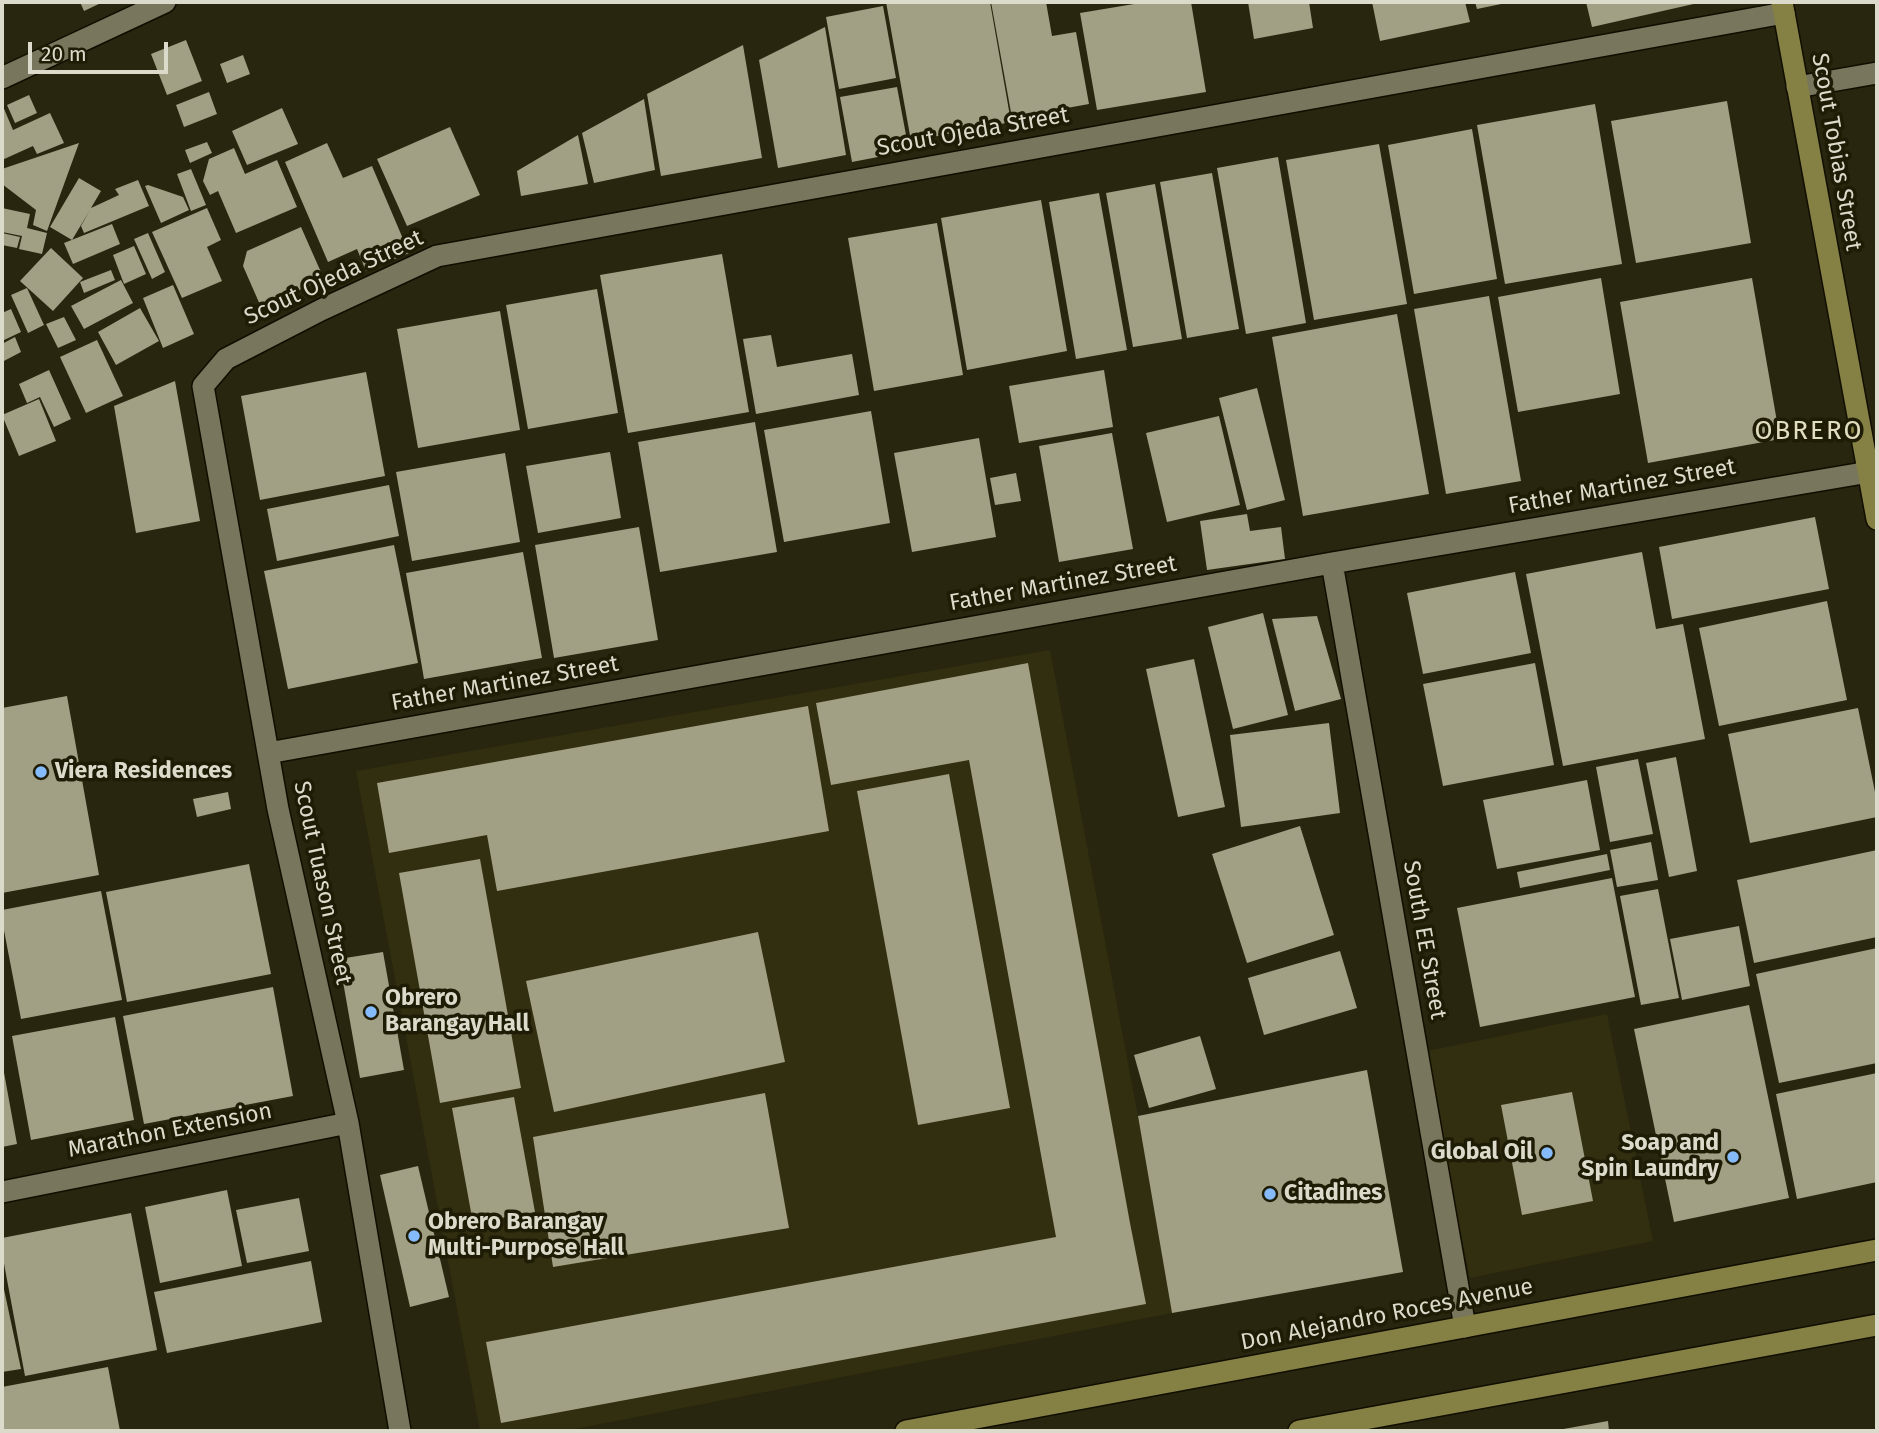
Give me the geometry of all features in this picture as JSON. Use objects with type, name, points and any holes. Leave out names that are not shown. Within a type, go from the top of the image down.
[{"type":"main road","name":"Scout Tobias Street","points":[[1783,7],[1877,519]]},
{"type":"main road","name":"Don Alejandro Roces Avenue","points":[[906,1431],[1877,1250]]},
{"type":"main road","points":[[1299,1431],[1877,1325]]},
{"type":"street","points":[[2,78],[165,2]]},
{"type":"street","name":"Scout Ojeda Street","points":[[203,386],[226,359],[321,310],[437,256],[1783,7]]},
{"type":"street","points":[[1797,87],[1877,73]]},
{"type":"street","name":"Scout Tuason Street","points":[[203,386],[278,809],[348,1123],[400,1431]]},
{"type":"street","name":"Father Martinez Street","points":[[268,753],[1332,563],[1869,472]]},
{"type":"street","name":"South EE Street","points":[[1332,563],[1465,1327]]},
{"type":"street","name":"Marathon Extension","points":[[2,1192],[348,1123]]},
{"type":"shaded area","points":[[1050,650],[1138,1116],[1172,1313],[564,1431],[480,1431],[356,771]]},
{"type":"shaded area","points":[[1607,1014],[1653,1241],[1470,1278],[1423,1052]]},
{"type":"building","points":[[80,2],[103,2],[84,11]]},
{"type":"building","points":[[886,2],[990,2],[1011,122],[911,141]]},
{"type":"building","points":[[991,2],[1046,2],[1052,36],[1076,32],[1089,104],[1012,118]]},
{"type":"building","points":[[1146,2],[1191,2],[1206,92],[1097,110],[1080,13]]},
{"type":"building","points":[[1248,2],[1309,2],[1313,28],[1254,39]]},
{"type":"building","points":[[1372,2],[1465,2],[1470,22],[1380,41]]},
{"type":"building","points":[[1475,2],[1506,2],[1506,3],[1477,9]]},
{"type":"building","points":[[1586,2],[1698,2],[1698,3],[1592,27]]},
{"type":"building","points":[[883,6],[896,78],[839,89],[826,17]]},
{"type":"building","points":[[825,27],[846,155],[778,168],[759,60]]},
{"type":"building","points":[[186,40],[202,81],[167,95],[151,54]]},
{"type":"building","points":[[743,45],[762,158],[661,176],[647,94]]},
{"type":"building","points":[[243,55],[250,74],[227,83],[220,64]]},
{"type":"building","points":[[897,87],[909,151],[852,162],[840,97]]},
{"type":"building","points":[[209,92],[217,114],[184,127],[176,105]]},
{"type":"building","points":[[29,95],[37,113],[15,123],[7,105]]},
{"type":"building","points":[[644,99],[655,170],[594,183],[582,133]]},
{"type":"building","points":[[1727,101],[1751,243],[1636,263],[1611,121]]},
{"type":"building","points":[[2,104],[13,130],[50,113],[64,143],[37,154],[33,146],[2,160]]},
{"type":"building","points":[[1595,104],[1622,264],[1505,284],[1477,125]]},
{"type":"building","points":[[282,108],[298,144],[247,165],[232,131]]},
{"type":"building","points":[[450,127],[480,195],[407,226],[377,159]]},
{"type":"building","points":[[1472,129],[1497,279],[1414,294],[1388,145]]},
{"type":"building","points":[[578,135],[588,184],[521,196],[517,171]]},
{"type":"building","points":[[207,142],[212,153],[190,163],[185,150]]},
{"type":"building","points":[[79,143],[47,231],[33,225],[36,210],[2,184],[2,169]]},
{"type":"building","points":[[327,143],[343,178],[372,166],[409,253],[366,271],[357,249],[328,262],[285,162]]},
{"type":"building","points":[[1379,144],[1407,304],[1314,320],[1286,160]]},
{"type":"building","points":[[234,148],[245,174],[277,160],[297,207],[236,233],[218,191],[210,195],[203,181],[209,159]]},
{"type":"building","points":[[1278,157],[1306,323],[1246,334],[1217,168]]},
{"type":"building","points":[[191,169],[206,205],[191,211],[177,174]]},
{"type":"building","points":[[1212,173],[1239,329],[1187,338],[1160,182]]},
{"type":"building","points":[[79,178],[101,191],[91,208],[119,195],[115,189],[138,180],[149,206],[84,233],[81,226],[90,210],[72,240],[50,227]]},
{"type":"building","points":[[1155,184],[1182,339],[1133,347],[1106,193]]},
{"type":"building","points":[[145,186],[183,197],[189,210],[161,223]]},
{"type":"building","points":[[1099,193],[1127,350],[1076,359],[1049,202]]},
{"type":"building","points":[[1041,200],[1067,351],[967,370],[941,218]]},
{"type":"building","points":[[2,208],[30,214],[27,228],[47,233],[42,254],[19,249],[22,236],[2,232]]},
{"type":"building","points":[[207,208],[221,240],[207,247],[222,281],[182,298],[152,232]]},
{"type":"building","points":[[937,223],[963,375],[874,391],[848,238]]},
{"type":"building","points":[[112,224],[120,244],[73,264],[64,243]]},
{"type":"building","points":[[301,227],[324,279],[261,307],[243,266],[247,251]]},
{"type":"building","points":[[2,233],[20,237],[17,248],[2,245]]},
{"type":"building","points":[[148,233],[165,272],[152,279],[134,239]]},
{"type":"building","points":[[134,246],[146,274],[124,284],[113,255]]},
{"type":"building","points":[[51,248],[83,278],[53,311],[20,281]]},
{"type":"building","points":[[722,254],[749,412],[628,433],[600,275]]},
{"type":"building","points":[[111,270],[115,280],[84,293],[80,282]]},
{"type":"building","points":[[1601,278],[1620,394],[1518,412],[1498,297]]},
{"type":"building","points":[[1752,278],[1780,439],[1648,463],[1620,302]]},
{"type":"building","points":[[121,280],[133,303],[84,329],[71,306]]},
{"type":"building","points":[[173,285],[194,334],[163,348],[143,298]]},
{"type":"building","points":[[27,288],[44,325],[28,333],[11,295]]},
{"type":"building","points":[[597,289],[618,413],[528,429],[506,305]]},
{"type":"building","points":[[1489,296],[1521,481],[1446,494],[1414,309]]},
{"type":"building","points":[[140,308],[159,341],[116,365],[98,332]]},
{"type":"building","points":[[11,309],[21,332],[2,341],[2,313]]},
{"type":"building","points":[[500,311],[520,430],[418,448],[397,329]]},
{"type":"building","points":[[1397,314],[1429,494],[1303,516],[1272,337]]},
{"type":"building","points":[[64,317],[76,340],[58,348],[46,324]]},
{"type":"building","points":[[771,335],[777,367],[852,354],[859,395],[756,414],[743,339]]},
{"type":"building","points":[[15,337],[21,352],[2,362],[2,344]]},
{"type":"building","points":[[97,340],[123,396],[86,413],[60,357]]},
{"type":"building","points":[[49,370],[71,419],[54,427],[40,397],[27,403],[19,384]]},
{"type":"building","points":[[1104,370],[1113,427],[1019,443],[1009,386]]},
{"type":"building","points":[[366,372],[385,476],[260,500],[241,396]]},
{"type":"building","points":[[175,381],[200,521],[136,533],[114,406]]},
{"type":"building","points":[[1257,388],[1285,500],[1247,510],[1219,398]]},
{"type":"building","points":[[39,399],[56,441],[19,456],[2,415]]},
{"type":"building","points":[[871,411],[890,523],[784,542],[764,430]]},
{"type":"building","points":[[1219,416],[1240,505],[1167,522],[1146,433]]},
{"type":"building","points":[[755,422],[777,552],[660,572],[638,442]]},
{"type":"building","points":[[1112,433],[1133,549],[1059,562],[1039,446]]},
{"type":"building","points":[[979,438],[996,537],[912,552],[894,453]]},
{"type":"building","points":[[610,452],[621,518],[538,533],[526,466]]},
{"type":"building","points":[[505,453],[520,542],[412,561],[396,472]]},
{"type":"building","points":[[1016,473],[1021,501],[995,505],[990,478]]},
{"type":"building","points":[[389,485],[399,536],[277,561],[267,509]]},
{"type":"building","points":[[1247,514],[1250,531],[1281,527],[1285,559],[1207,570],[1200,521]]},
{"type":"building","points":[[1815,517],[1829,589],[1672,619],[1659,547]]},
{"type":"building","points":[[639,527],[658,640],[554,658],[535,545]]},
{"type":"building","points":[[394,545],[418,663],[288,689],[264,571]]},
{"type":"building","points":[[523,552],[542,658],[424,679],[406,573]]},
{"type":"building","points":[[1642,552],[1656,629],[1683,624],[1705,739],[1563,766],[1526,574]]},
{"type":"building","points":[[1515,572],[1531,653],[1423,674],[1407,593]]},
{"type":"building","points":[[1827,601],[1847,700],[1719,726],[1699,628]]},
{"type":"building","points":[[1263,613],[1288,715],[1233,729],[1208,627]]},
{"type":"building","points":[[1317,616],[1341,699],[1295,711],[1272,619]]},
{"type":"building","points":[[1194,659],[1225,807],[1178,817],[1146,669]]},
{"type":"building","points":[[1028,663],[1146,1304],[501,1423],[486,1342],[1056,1237],[969,760],[831,785],[816,703]]},
{"type":"building","points":[[1535,663],[1554,765],[1443,786],[1423,684]]},
{"type":"building","name":"Viera Residences","points":[[67,696],[99,875],[2,893],[2,708]]},
{"type":"building","points":[[808,706],[829,831],[497,891],[487,835],[389,853],[377,783]]},
{"type":"building","points":[[1858,708],[1877,802],[1877,817],[1750,843],[1728,734]]},
{"type":"building","points":[[1329,723],[1340,813],[1241,827],[1230,735]]},
{"type":"building","points":[[1676,757],[1697,871],[1669,877],[1646,763]]},
{"type":"building","points":[[1638,759],[1653,834],[1610,842],[1596,767]]},
{"type":"building","points":[[949,774],[1010,1108],[918,1125],[857,791]]},
{"type":"building","points":[[1587,780],[1600,850],[1497,869],[1483,800]]},
{"type":"building","points":[[228,792],[231,809],[197,817],[193,799]]},
{"type":"building","points":[[1300,826],[1334,935],[1247,963],[1212,854]]},
{"type":"building","points":[[1651,842],[1658,880],[1617,887],[1610,850]]},
{"type":"building","points":[[1877,850],[1877,937],[1754,963],[1737,880]]},
{"type":"building","points":[[1607,854],[1610,870],[1520,888],[1517,872]]},
{"type":"building","points":[[480,859],[521,1088],[440,1103],[399,873]]},
{"type":"building","points":[[249,864],[271,974],[127,1002],[106,892]]},
{"type":"building","points":[[1612,878],[1635,997],[1480,1027],[1457,908]]},
{"type":"building","points":[[1658,889],[1679,998],[1641,1005],[1620,896]]},
{"type":"building","points":[[101,891],[122,1000],[21,1019],[2,910]]},
{"type":"building","points":[[1739,926],[1750,986],[1682,1000],[1670,939]]},
{"type":"building","points":[[758,932],[785,1062],[554,1112],[526,981]]},
{"type":"building","points":[[1877,948],[1877,1063],[1779,1083],[1756,974]]},
{"type":"building","points":[[1340,951],[1357,1008],[1264,1035],[1248,978]]},
{"type":"building","name":"Obrero Barangay Hall","points":[[383,952],[404,1070],[360,1078],[339,959]]},
{"type":"building","points":[[273,987],[293,1096],[144,1124],[123,1016]]},
{"type":"building","points":[[1749,1005],[1789,1198],[1674,1222],[1634,1029]]},
{"type":"building","points":[[115,1017],[134,1120],[31,1140],[12,1036]]},
{"type":"building","points":[[1200,1036],[1216,1089],[1149,1108],[1134,1055]]},
{"type":"building","points":[[2,1067],[17,1144],[2,1147]]},
{"type":"building","name":"Citadines","points":[[1367,1070],[1403,1272],[1172,1313],[1138,1116]]},
{"type":"building","points":[[1877,1073],[1877,1182],[1797,1199],[1776,1094]]},
{"type":"building","name":"Global Oil","points":[[1572,1092],[1593,1201],[1522,1215],[1501,1105]]},
{"type":"building","points":[[765,1093],[789,1228],[553,1267],[533,1137]]},
{"type":"building","points":[[514,1097],[535,1212],[473,1223],[452,1108]]},
{"type":"building","name":"Obrero Barangay Multi-Purpose Hall","points":[[418,1166],[449,1297],[410,1307],[380,1175]]},
{"type":"building","points":[[227,1190],[242,1266],[160,1283],[145,1207]]},
{"type":"building","points":[[299,1198],[309,1251],[247,1263],[236,1210]]},
{"type":"building","points":[[131,1213],[157,1350],[25,1376],[2,1253],[2,1238]]},
{"type":"building","points":[[311,1261],[322,1322],[167,1353],[154,1292]]},
{"type":"building","points":[[2,1280],[21,1369],[2,1372]]},
{"type":"building","points":[[108,1367],[120,1431],[2,1431],[2,1387]]},
{"type":"building","points":[[1608,1421],[1609,1431],[1558,1431],[1558,1430]]},
{"type":"place","name":"Viera Residences","points":[[41,772]]},
{"type":"place","name":"Obrero Barangay Hall","points":[[371,1012]]},
{"type":"place","name":"Global Oil","points":[[1547,1153]]},
{"type":"place","name":"Soap and Spin Laundry","points":[[1733,1157]]},
{"type":"place","name":"Citadines","points":[[1270,1194]]},
{"type":"place","name":"Obrero Barangay Multi-Purpose Hall","points":[[414,1236]]},
{"type":"district","name":"OBRERO","points":[[1809,432]]}]
